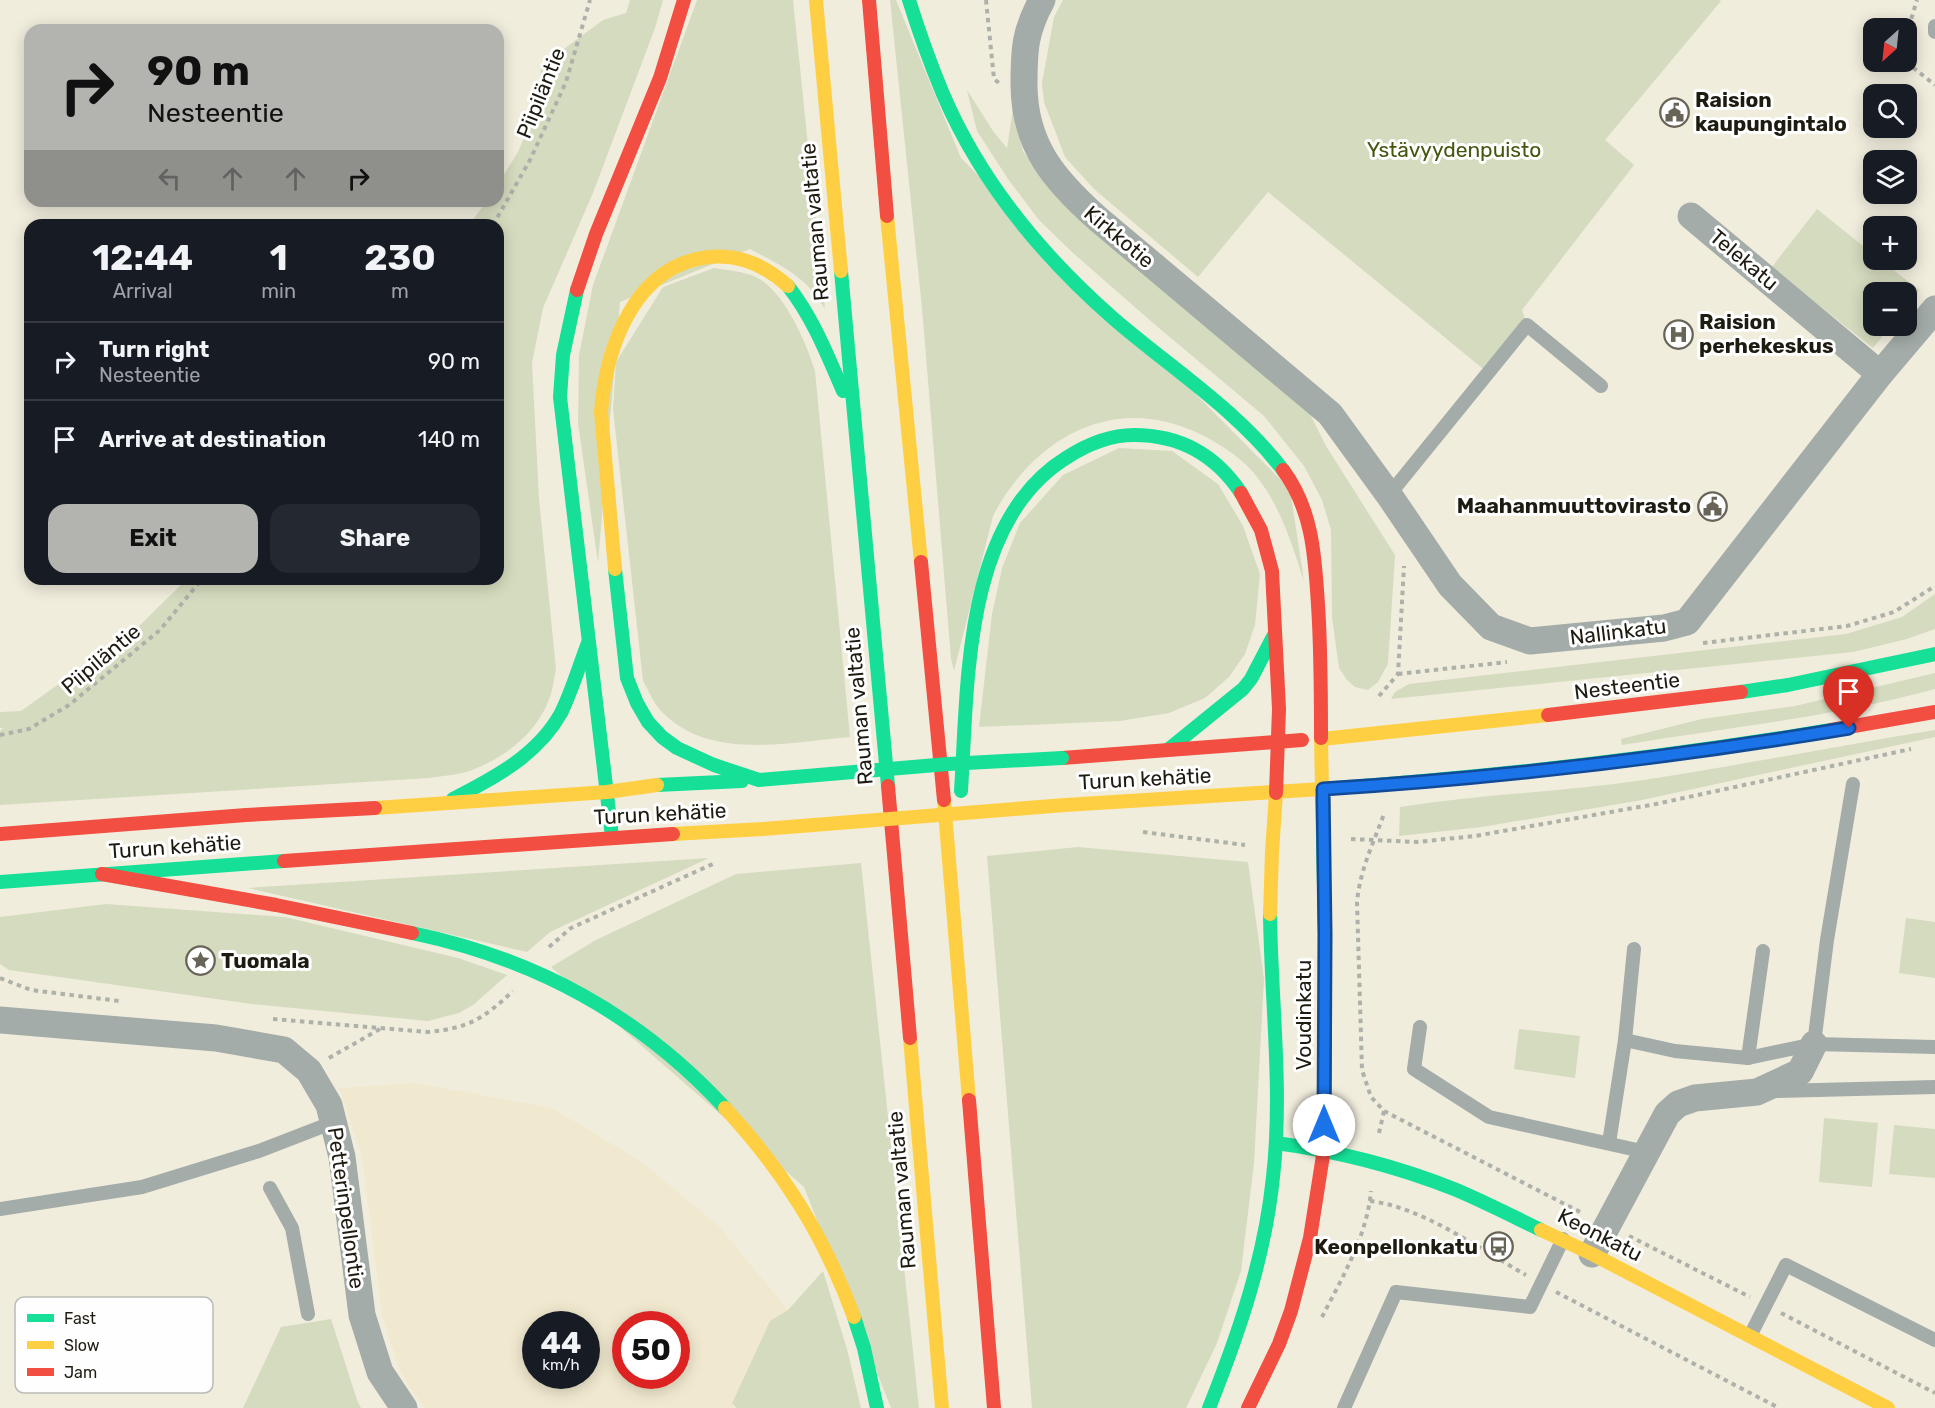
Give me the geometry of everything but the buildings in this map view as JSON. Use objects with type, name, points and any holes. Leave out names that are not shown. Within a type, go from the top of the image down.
[{"type":"main road","points":[[612,837],[560,397],[567,327],[605,209],[660,79],[684,0]]},
{"type":"main road","name":"Rauman valtatie","points":[[816,0],[942,1408]]},
{"type":"main road","points":[[869,0],[884,190],[953,905],[994,1408]]},
{"type":"main road","name":"Voudinkatu","points":[[909,0],[933,71],[963,139],[993,189],[1031,240],[1055,266],[1113,319],[1214,399],[1253,435],[1290,479],[1308,521],[1315,557],[1320,626],[1325,934],[1324,1149],[1310,1238],[1292,1311],[1248,1408]]},
{"type":"main road","points":[[759,780],[682,752],[653,729],[634,700],[627,678],[610,534],[601,411],[605,373],[616,339],[636,301],[660,276],[676,267],[701,258],[713,256],[740,259],[767,270],[781,279],[799,298],[811,318],[854,415]]},
{"type":"main road","name":"Voudinkatu","points":[[953,905],[971,649],[984,581],[1009,518],[1030,488],[1057,462],[1073,452],[1103,440],[1137,435],[1174,440],[1198,450],[1228,474],[1237,487],[1258,522],[1269,555],[1276,631],[1280,741],[1271,841],[1271,950],[1276,1143],[1270,1200],[1255,1275],[1228,1363],[1209,1408]]},
{"type":"main road","points":[[1169,749],[1243,689],[1263,659],[1276,631]]},
{"type":"main road","points":[[441,805],[506,771],[536,747],[557,720],[589,639]]},
{"type":"main road","name":"Nesteentie","points":[[1322,739],[1709,697],[1788,686],[1935,654]]},
{"type":"main road","points":[[1323,789],[1560,768],[1740,746],[1935,712]]},
{"type":"main road","name":"Turun kehätie","points":[[0,834],[246,815],[441,805],[607,792],[661,785],[759,780],[948,764],[1322,739]]},
{"type":"main road","name":"Turun kehätie","points":[[0,882],[612,837],[763,829],[1065,805],[1323,789]]},
{"type":"main road","points":[[102,874],[341,917],[424,935],[494,954],[555,979],[601,1006],[652,1041],[699,1082],[746,1129],[789,1186],[826,1249],[858,1329],[877,1408]]},
{"type":"main road","name":"Keonkatu","points":[[1276,1143],[1324,1149],[1373,1161],[1454,1189],[1563,1239],[1888,1408]]},
{"type":"street","name":"Kirkkotie","points":[[1042,0],[1026,36],[1023,63],[1025,113],[1034,142],[1051,170],[1072,196],[1098,219],[1330,414]]},
{"type":"street","name":"Telekatu","points":[[1691,216],[1880,374]]},
{"type":"street","name":"Nallinkatu","points":[[1330,414],[1450,585],[1491,627],[1530,642],[1664,628],[1688,622],[1880,374],[1935,309]]},
{"type":"street","name":"Petterinpellontie","points":[[0,1020],[216,1038],[284,1050],[309,1071],[329,1105],[342,1157],[362,1315],[380,1372],[404,1408]]},
{"type":"street","points":[[1592,1254],[1667,1114],[1678,1104],[1695,1098],[1757,1092],[1800,1072],[1814,1044]]},
{"type":"lane","points":[[1935,26],[1935,32]]},
{"type":"lane","points":[[1389,495],[1527,325],[1601,386]]},
{"type":"lane","points":[[1814,1044],[1827,940],[1853,784]]},
{"type":"lane","points":[[1610,1143],[1625,1040],[1634,949]]},
{"type":"lane","points":[[1748,1059],[1763,951]]},
{"type":"lane","points":[[1420,1027],[1414,1069],[1489,1118],[1646,1152]]},
{"type":"lane","points":[[1625,1040],[1675,1051],[1748,1059],[1814,1044],[1935,1047]]},
{"type":"lane","points":[[1757,1092],[1935,1087]]},
{"type":"lane","points":[[0,1209],[142,1187],[259,1151],[334,1122]]},
{"type":"lane","points":[[270,1188],[292,1228],[308,1314]]},
{"type":"lane","points":[[1344,1408],[1396,1292],[1530,1307],[1563,1239]]},
{"type":"lane","points":[[1750,1336],[1786,1265],[1935,1340]]},
{"type":"path","name":"Piipiläntie","points":[[504,206],[530,160],[566,82],[590,0]]},
{"type":"path","points":[[1912,18],[1917,0]]},
{"type":"path","points":[[1917,71],[1935,85]]},
{"type":"path","points":[[1378,696],[1398,674],[1404,562]]},
{"type":"path","name":"Piipiläntie","points":[[0,735],[29,729],[69,705],[160,630],[197,585]]},
{"type":"path","points":[[1360,839],[1417,842],[1475,836],[1656,804],[1912,748]]},
{"type":"path","points":[[1133,831],[1241,846]]},
{"type":"path","points":[[548,947],[571,928],[718,862]]},
{"type":"path","points":[[0,978],[31,990],[125,1002]]},
{"type":"path","points":[[266,1018],[428,1032],[462,1027],[475,1022],[518,988]]},
{"type":"path","points":[[309,1071],[380,1029]]},
{"type":"path","points":[[1384,1112],[1935,1393]]},
{"type":"path","points":[[1370,1201],[1390,1203],[1422,1215],[1541,1284],[1779,1408]]},
{"type":"shaded area","points":[[415,1083],[552,1108],[639,1160],[719,1226],[788,1310],[770,1321],[732,1402],[737,1408],[424,1408],[400,1372],[382,1315],[362,1157],[339,1088]]},
{"type":"green space","points":[[630,0],[663,0],[655,28],[593,193],[543,308],[532,363],[539,499],[556,669],[550,697],[537,723],[505,753],[480,767],[452,775],[0,805],[0,731],[3,728],[0,728],[0,712],[21,711],[137,628],[181,585],[504,585],[504,219],[474,219],[482,207],[504,207],[504,174],[518,152],[539,102],[541,66],[603,20],[626,13]]},
{"type":"green space","points":[[697,0],[793,0],[825,309],[801,280],[750,249],[620,302],[598,563],[578,423],[579,355],[593,285]]},
{"type":"green space","points":[[890,0],[896,0],[961,158],[1290,489],[1304,581],[1289,537],[1270,496],[1262,483],[1241,460],[1200,434],[1168,422],[1138,418],[1108,421],[1080,430],[1054,444],[1031,464],[1010,488],[993,516],[954,671],[951,659],[922,308]]},
{"type":"green space","name":"Ystävyydenpuisto","points":[[1063,0],[1721,1],[1605,140],[1634,165],[1522,310],[1527,325],[1488,373],[1268,192],[1198,277],[1094,189],[1065,157],[1044,102],[1042,83],[1054,17]]},
{"type":"green space","points":[[967,90],[993,131],[1007,148],[1013,109],[1023,151],[1040,175],[1306,406],[1326,446],[1395,555],[1388,664],[1378,682],[1368,690],[1355,687],[1339,668],[1332,617],[1331,530],[1322,500],[1304,466],[1264,416],[1153,323],[1039,220],[1008,179],[977,131]]},
{"type":"green space","points":[[1817,209],[1863,246],[1863,270],[1894,270],[1909,282],[1863,282],[1863,336],[1883,336],[1873,348],[1771,268]]},
{"type":"green space","points":[[714,268],[751,275],[773,290],[783,302],[799,331],[815,371],[850,737],[752,745],[704,738],[682,728],[663,713],[654,702],[643,681],[613,409],[616,362],[663,287]]},
{"type":"green space","points":[[1119,448],[1172,451],[1218,484],[1243,526],[1260,574],[1255,625],[1245,654],[1229,677],[1205,698],[1169,713],[1120,721],[979,727],[992,614],[1002,568],[1020,523],[1063,475]]},
{"type":"green space","points":[[1935,594],[1935,629],[1907,639],[1853,652],[1391,699],[1395,692],[1409,684],[1846,634],[1902,617]]},
{"type":"green space","points":[[1935,673],[1935,689],[1897,699],[1819,715],[1622,745],[1621,739],[1702,719],[1795,706]]},
{"type":"green space","points":[[1935,730],[1935,737],[1642,800],[1482,827],[1399,836],[1400,807],[1644,780]]},
{"type":"green space","points":[[1078,847],[1248,862],[1264,979],[1254,1163],[1241,1271],[1217,1343],[1186,1408],[1032,1408],[987,856]]},
{"type":"green space","points":[[709,858],[550,932],[527,952],[248,888]]},
{"type":"green space","points":[[861,863],[919,1408],[891,1408],[804,1187],[551,967],[596,940],[736,874]]},
{"type":"green space","points":[[106,904],[285,917],[458,958],[507,975],[473,1005],[459,1013],[428,1021],[252,1004],[9,970],[0,964],[0,917]]},
{"type":"green space","points":[[1906,918],[1935,922],[1935,978],[1899,973]]},
{"type":"green space","points":[[1519,1029],[1580,1036],[1575,1078],[1514,1069]]},
{"type":"green space","points":[[1824,1118],[1878,1123],[1872,1187],[1819,1182]]},
{"type":"green space","points":[[1894,1125],[1935,1129],[1935,1178],[1889,1174]]},
{"type":"green space","points":[[823,1271],[847,1349],[861,1408],[737,1408],[732,1403],[770,1321],[788,1310]]},
{"type":"green space","points":[[331,1319],[361,1408],[243,1408],[281,1327]]},
{"type":"traffic: fast","points":[[909,0],[934,71],[958,127],[995,188],[1038,244],[1114,319],[1203,390],[1245,428],[1283,470]]},
{"type":"traffic: fast","points":[[841,271],[888,786]]},
{"type":"traffic: fast","points":[[788,286],[812,324],[843,391]]},
{"type":"traffic: fast","points":[[577,290],[563,355],[560,397],[612,837]]},
{"type":"traffic: fast","points":[[961,791],[970,655],[978,608],[989,563],[1007,522],[1032,486],[1066,458],[1082,449],[1107,439],[1134,435],[1166,439],[1195,449],[1220,467],[1241,493]]},
{"type":"traffic: fast","points":[[615,569],[627,678],[648,722],[662,737],[677,748],[714,765],[759,780]]},
{"type":"traffic: fast","points":[[1169,749],[1243,689],[1251,679],[1275,633]]},
{"type":"traffic: fast","points":[[453,799],[499,774],[528,753],[540,741],[561,713],[588,643]]},
{"type":"traffic: fast","points":[[1741,692],[1788,685],[1935,654]]},
{"type":"traffic: fast","points":[[1322,789],[1577,766],[1831,730]]},
{"type":"traffic: fast","points":[[759,780],[948,764],[1062,758]]},
{"type":"traffic: fast","points":[[657,785],[742,781]]},
{"type":"traffic: fast","points":[[1322,789],[1325,1036]]},
{"type":"traffic: fast","points":[[0,882],[284,861]]},
{"type":"traffic: fast","points":[[1209,1408],[1231,1352],[1249,1294],[1264,1236],[1273,1177],[1277,1078],[1270,914]]},
{"type":"traffic: fast","points":[[412,933],[458,944],[501,958],[583,995],[657,1045],[725,1108]]},
{"type":"traffic: fast","points":[[1276,1143],[1344,1155],[1410,1173],[1465,1194],[1541,1230]]},
{"type":"traffic: fast","points":[[854,1317],[864,1348],[877,1408]]},
{"type":"traffic: slow","points":[[816,0],[841,271]]},
{"type":"traffic: slow","points":[[887,216],[921,562]]},
{"type":"traffic: slow","points":[[615,569],[601,412],[609,362],[629,314],[643,293],[661,276],[683,263],[709,257],[731,257],[752,263],[771,273],[788,286]]},
{"type":"traffic: slow","points":[[1322,739],[1548,715]]},
{"type":"traffic: slow","points":[[1065,805],[1322,789],[1321,738]]},
{"type":"traffic: slow","points":[[375,808],[607,792],[657,785]]},
{"type":"traffic: slow","points":[[1270,914],[1276,793]]},
{"type":"traffic: slow","points":[[944,800],[969,1100]]},
{"type":"traffic: slow","points":[[763,829],[1065,805]]},
{"type":"traffic: slow","points":[[673,834],[763,829]]},
{"type":"traffic: slow","points":[[910,1038],[942,1408]]},
{"type":"traffic: slow","points":[[725,1108],[766,1156],[800,1206],[816,1232],[854,1317]]},
{"type":"traffic: slow","points":[[1541,1230],[1592,1254],[1888,1408]]},
{"type":"traffic: jam","points":[[577,290],[596,234],[660,78],[684,0]]},
{"type":"traffic: jam","points":[[869,0],[887,216]]},
{"type":"traffic: jam","points":[[1283,470],[1301,501],[1314,552],[1320,638],[1321,738]]},
{"type":"traffic: jam","points":[[1241,493],[1261,530],[1272,571],[1279,709],[1276,793]]},
{"type":"traffic: jam","points":[[921,562],[944,800]]},
{"type":"traffic: jam","points":[[1548,715],[1741,692]]},
{"type":"traffic: jam","points":[[1831,730],[1935,712]]},
{"type":"traffic: jam","points":[[1062,758],[1302,740]]},
{"type":"traffic: jam","points":[[888,786],[910,1038]]},
{"type":"traffic: jam","points":[[0,834],[246,815],[375,808]]},
{"type":"traffic: jam","points":[[284,861],[673,834]]},
{"type":"traffic: jam","points":[[102,874],[276,905],[412,933]]},
{"type":"traffic: jam","points":[[1248,1408],[1279,1344],[1291,1311],[1310,1238],[1324,1149],[1325,1036]]},
{"type":"traffic: jam","points":[[969,1100],[994,1408]]},
{"type":"place","name":"Raision kaupungintalo","points":[[1674,112]]},
{"type":"place","name":"Raision perhekeskus","points":[[1678,334]]},
{"type":"place","name":"Maahanmuuttovirasto","points":[[1712,506]]},
{"type":"place","name":"Tuomala","points":[[200,961]]},
{"type":"place","name":"Keonpellonkatu","points":[[1499,1247]]},
{"type":"route","points":[[1324,1125],[1323,789],[1560,768],[1740,746],[1849,728]]}]
